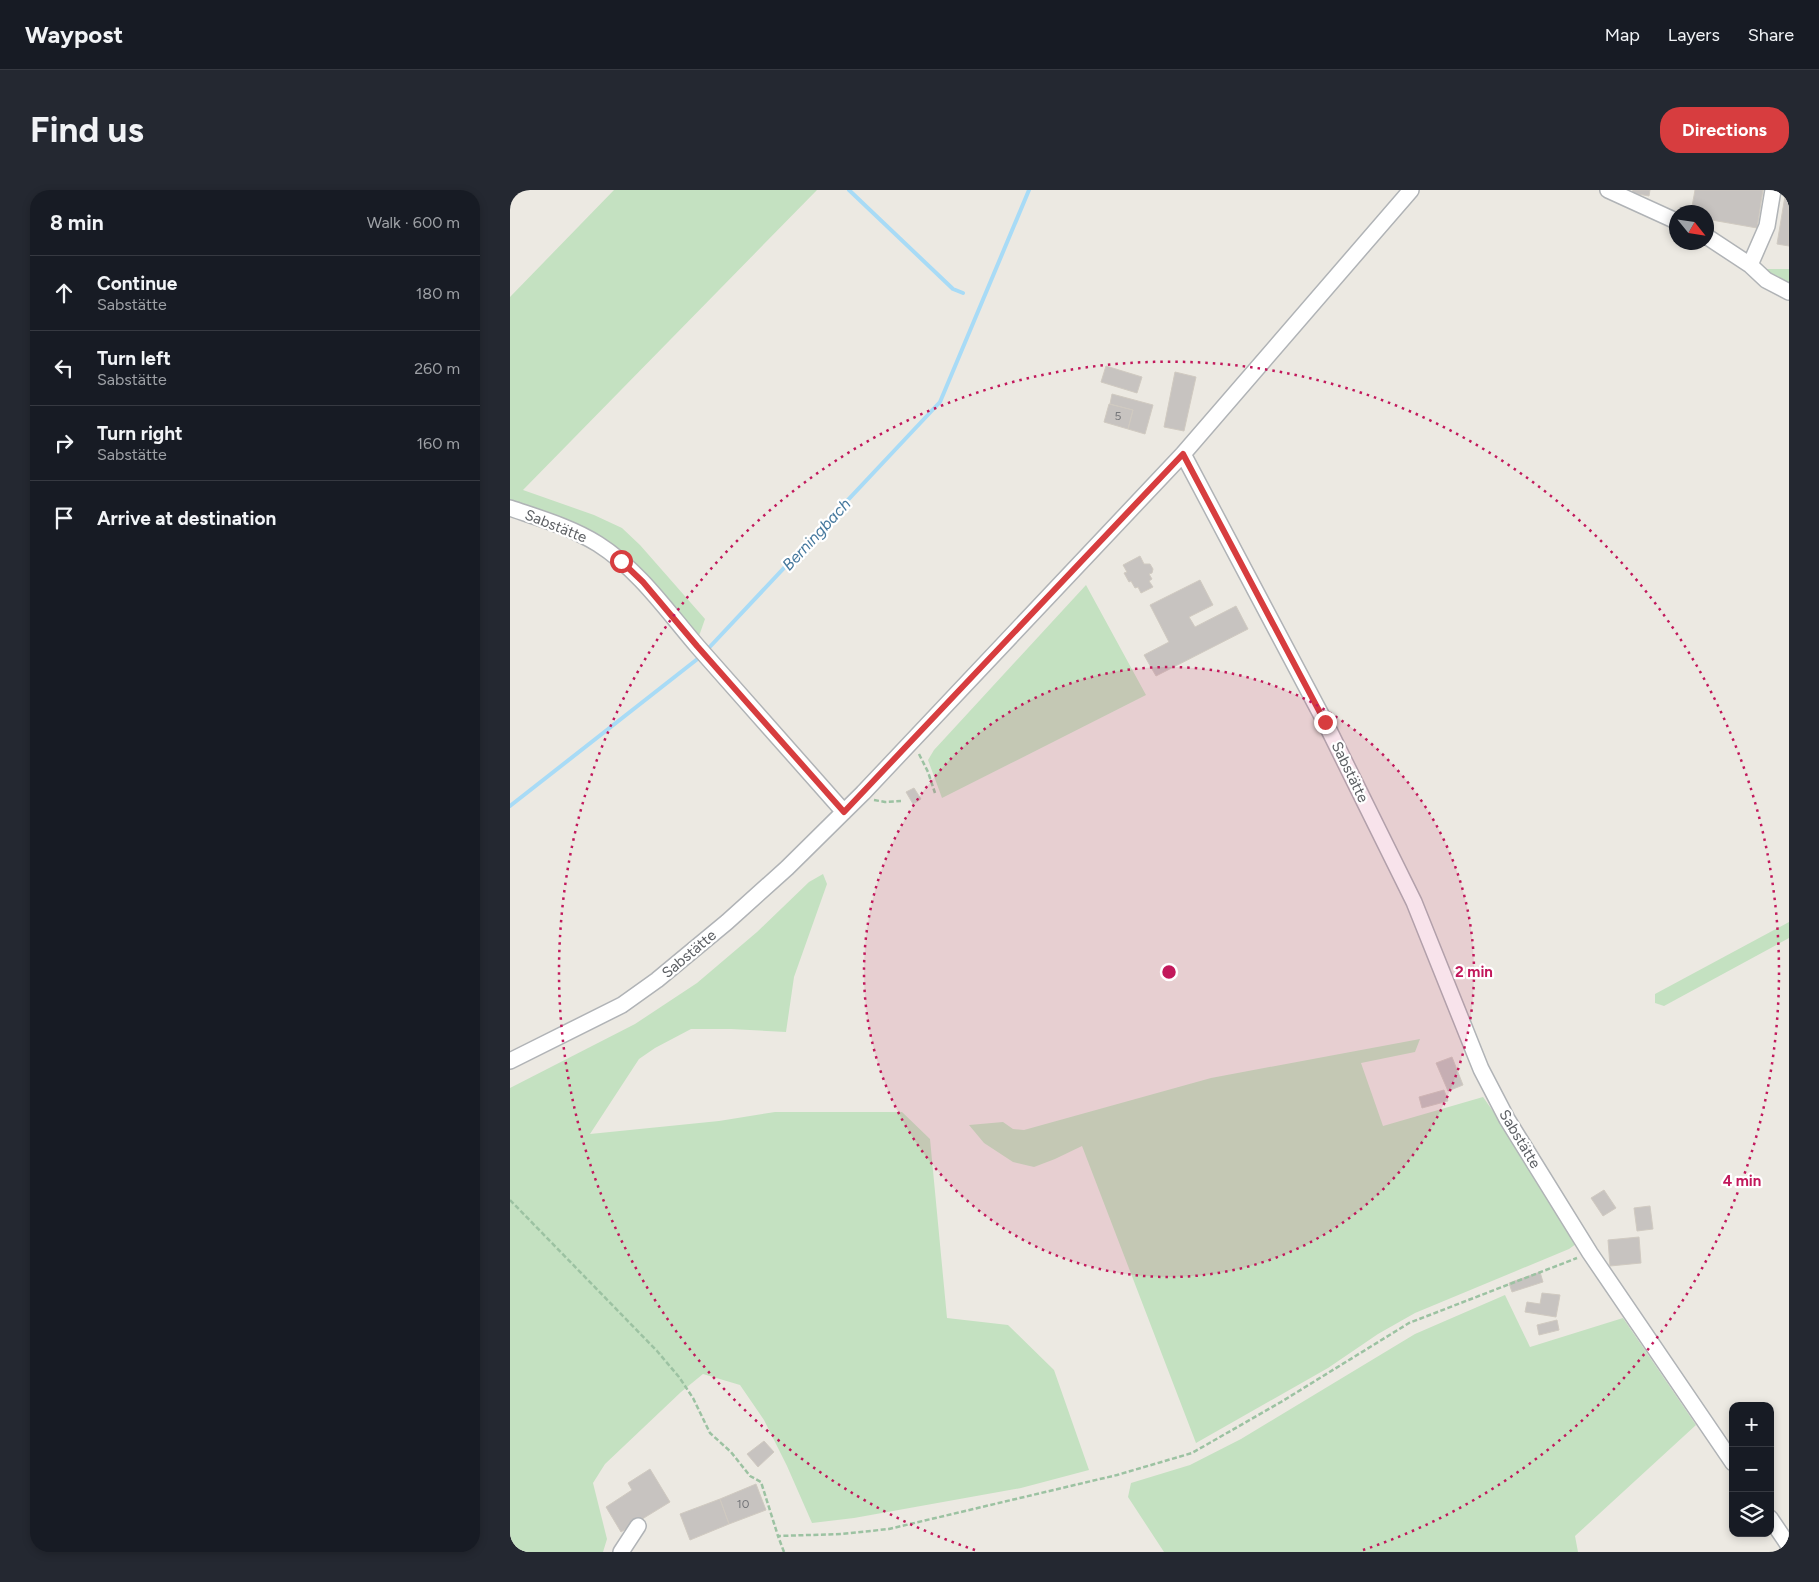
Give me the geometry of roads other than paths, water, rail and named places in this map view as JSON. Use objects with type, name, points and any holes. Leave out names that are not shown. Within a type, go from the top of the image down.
[{"type":"street","points":[[1183,454],[1412,190]]},
{"type":"street","points":[[1608,190],[1669,219]]},
{"type":"street","points":[[1750,265],[1766,226],[1773,190]]},
{"type":"street","points":[[1714,241],[1750,265],[1766,280],[1789,292]]},
{"type":"street","name":"Sabstätte","points":[[510,1060],[622,1005],[658,980],[774,880],[863,793],[1183,454],[1325,722],[1414,902],[1482,1069],[1507,1119],[1590,1253],[1729,1457]]},
{"type":"street","name":"Sabstätte","points":[[510,508],[568,528],[597,543],[621,561],[643,582],[710,661],[844,812]]},
{"type":"street","points":[[1774,1524],[1789,1546]]},
{"type":"street","points":[[621,1552],[638,1526]]},
{"type":"waterway","points":[[849,190],[953,289],[963,293]]},
{"type":"waterway","name":"Berningbach","points":[[705,652],[940,402],[1029,190]]},
{"type":"waterway","name":"Berningbach","points":[[510,806],[700,657]]}]
